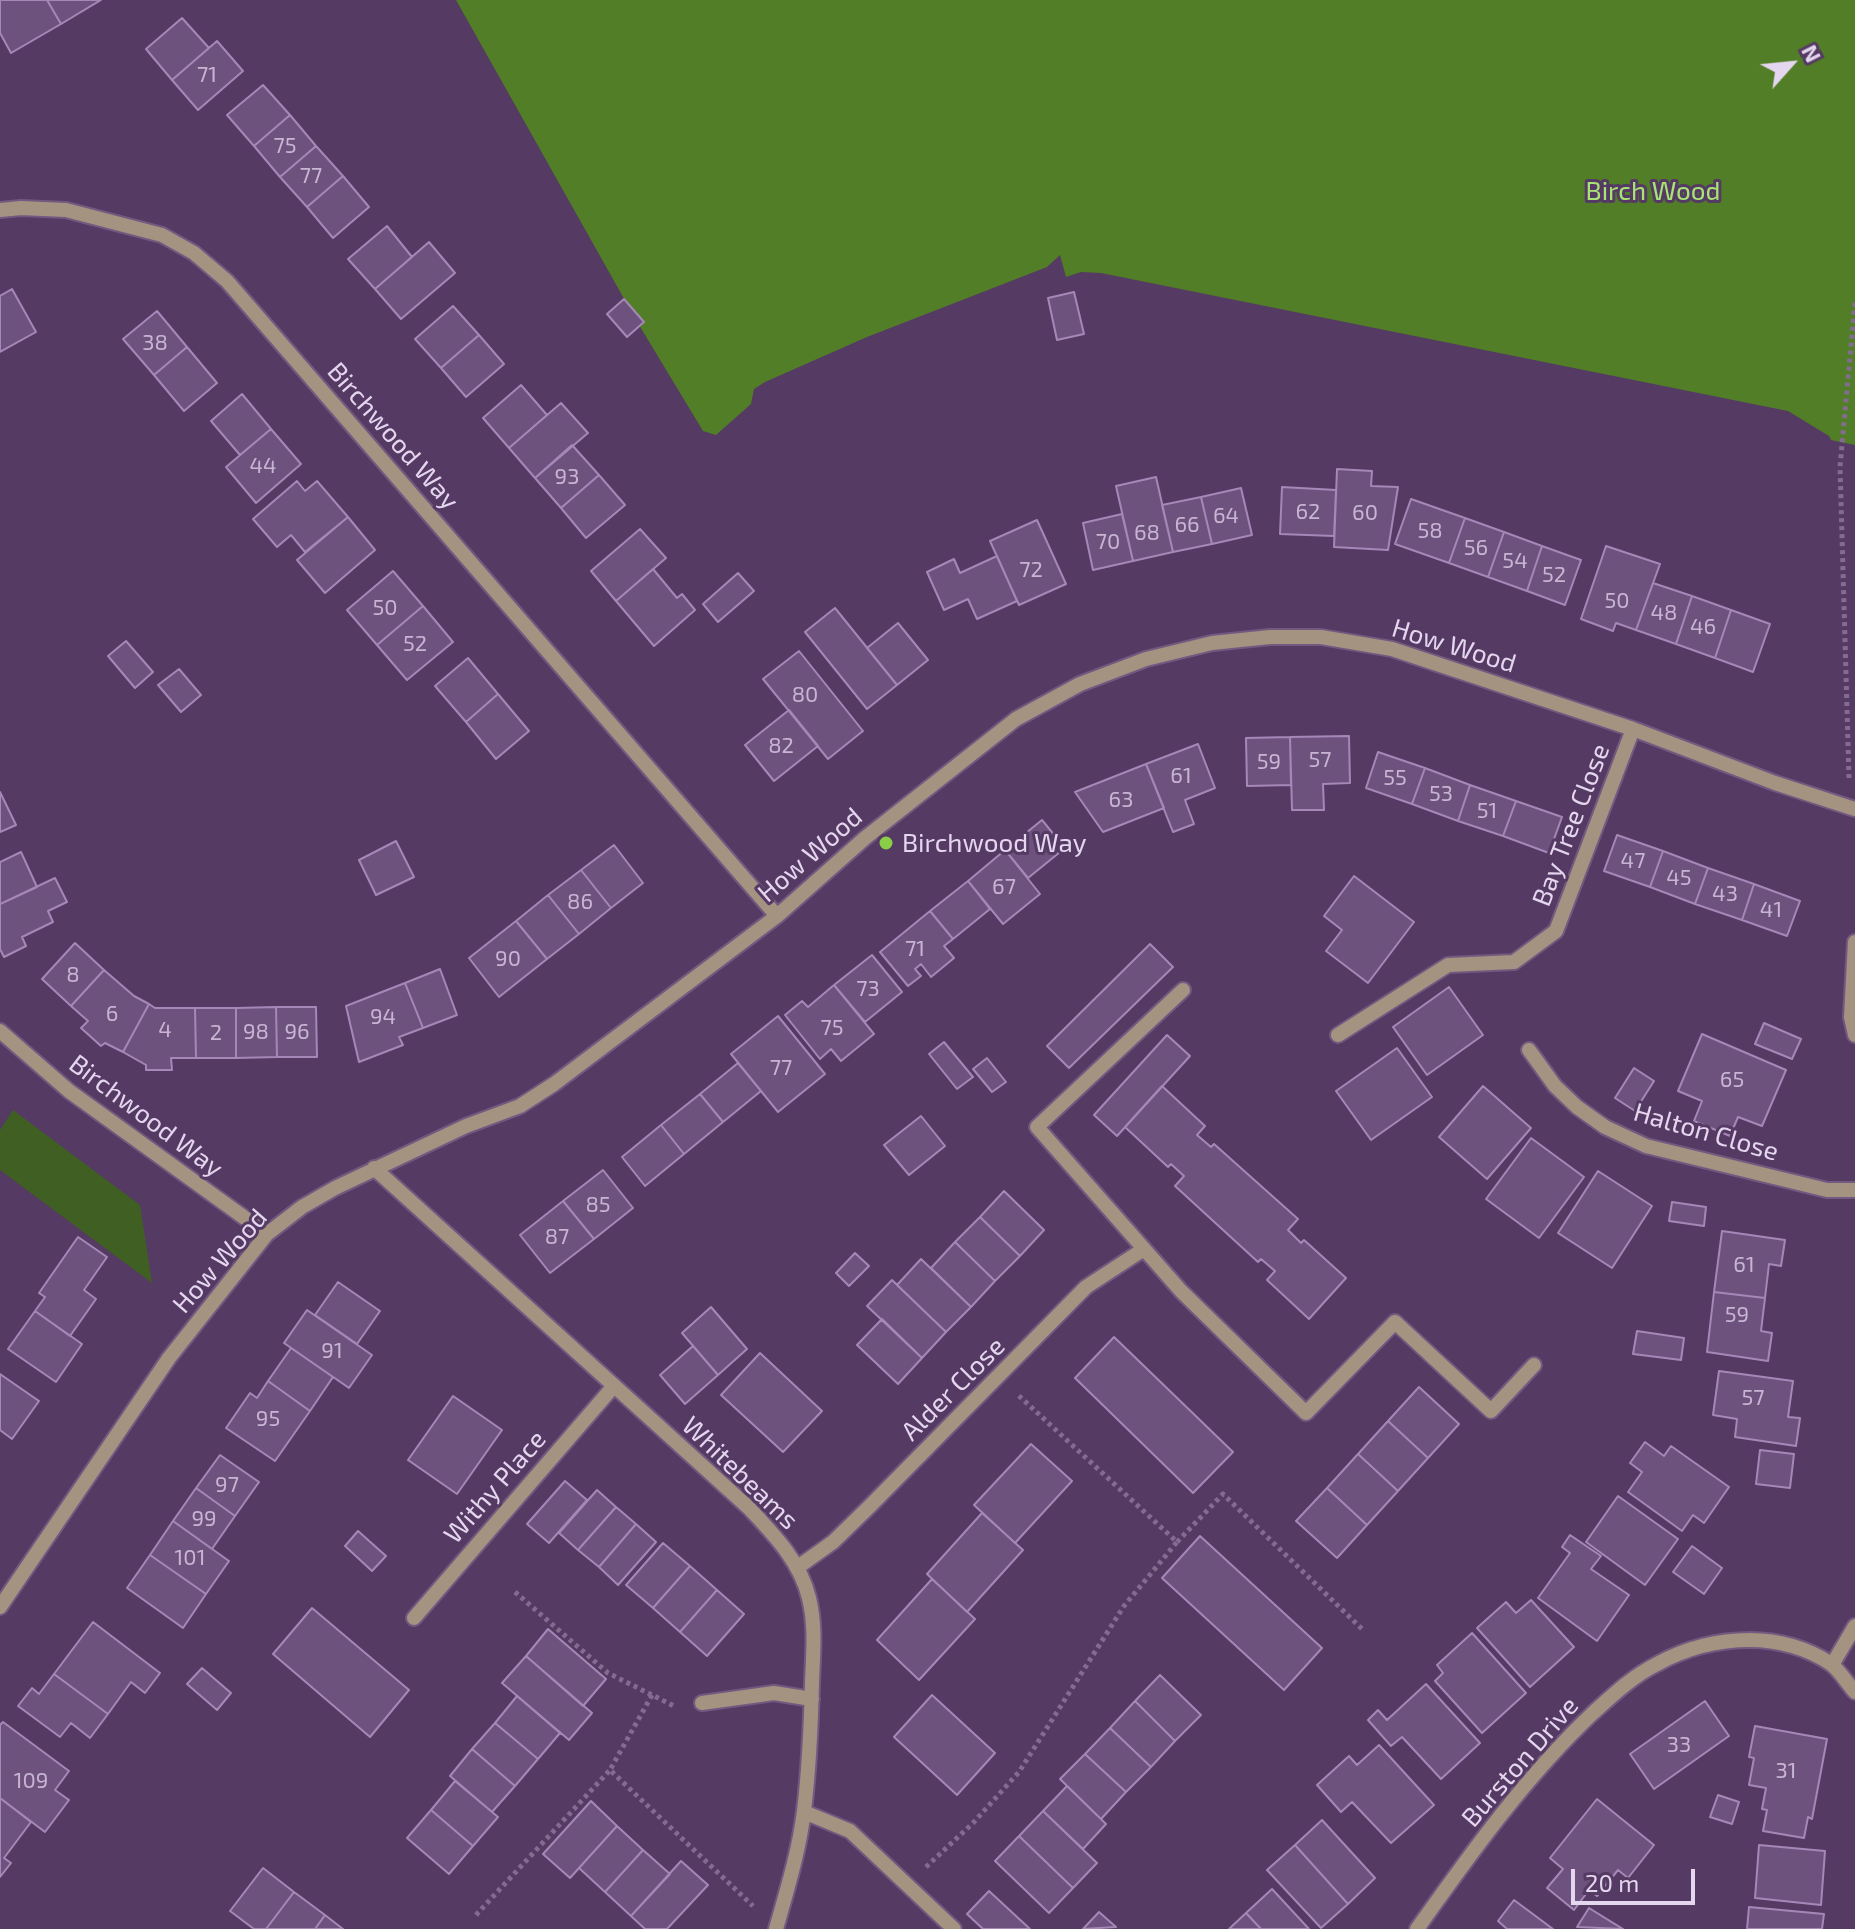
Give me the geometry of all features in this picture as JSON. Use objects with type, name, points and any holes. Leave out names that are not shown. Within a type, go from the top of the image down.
[{"type":"street","name":"Birchwood Way","points":[[0,210],[66,210],[162,235],[194,253],[227,281],[777,916]]},
{"type":"street","name":"How Wood","points":[[0,1607],[169,1358],[267,1234],[302,1207],[374,1168],[466,1126],[520,1106],[554,1084],[777,916],[865,838],[1016,719],[1080,684],[1146,659],[1212,643],[1270,637],[1321,637],[1392,649],[1633,729],[1775,783],[1852,808]]},
{"type":"street","name":"Bay Tree Close","points":[[1338,1035],[1448,965],[1514,962],[1556,931],[1633,729]]},
{"type":"street","points":[[1855,942],[1851,1017],[1855,1035]]},
{"type":"street","points":[[1183,990],[1037,1127],[1181,1291],[1306,1413],[1395,1322],[1491,1411],[1534,1365]]},
{"type":"street","name":"Birchwood Way","points":[[0,1031],[69,1091],[267,1234]]},
{"type":"street","name":"Halton Close","points":[[1529,1050],[1555,1086],[1577,1107],[1605,1127],[1646,1146],[1827,1190],[1855,1190]]},
{"type":"street","name":"Whitebeams","points":[[374,1168],[749,1508],[798,1567],[809,1597],[814,1627],[812,1699],[804,1812],[791,1877],[776,1929]]},
{"type":"street","name":"Alder Close","points":[[798,1567],[833,1542],[1086,1287],[1144,1249]]},
{"type":"street","name":"Withy Place","points":[[414,1618],[613,1387]]},
{"type":"street","points":[[1832,1665],[1855,1626]]},
{"type":"street","name":"Burston Drive","points":[[1417,1929],[1468,1858],[1560,1744],[1624,1685],[1657,1664],[1706,1645],[1732,1640],[1771,1640],[1804,1650],[1832,1665],[1855,1692]]},
{"type":"street","points":[[702,1703],[774,1693],[812,1699]]},
{"type":"street","points":[[804,1812],[850,1831],[954,1929]]},
{"type":"path","points":[[1852,808],[1840,467],[1855,302]]},
{"type":"path","points":[[999,1377],[1177,1542]]},
{"type":"path","points":[[907,1885],[973,1823],[1019,1772],[1124,1606],[1177,1542],[1223,1494],[1362,1629]]},
{"type":"path","points":[[515,1592],[608,1673],[676,1707],[702,1703]]},
{"type":"path","points":[[476,1915],[610,1770],[652,1695]]},
{"type":"path","points":[[610,1770],[757,1910]]},
{"type":"green space","name":"Birch Wood","points":[[456,0],[1855,0],[1855,445],[1831,440],[1788,411],[1101,273],[1081,272],[1066,277],[1060,255],[1047,267],[867,337],[765,382],[754,389],[751,404],[716,435],[703,431],[636,320]]},
{"type":"green space","points":[[13,1110],[140,1205],[152,1283],[0,1170],[0,1130]]},
{"type":"building","points":[[0,0],[47,0],[61,24],[11,53],[0,33]]},
{"type":"building","points":[[47,0],[101,0],[61,24]]},
{"type":"building","points":[[182,18],[209,48],[172,80],[146,49]]},
{"type":"building","points":[[217,41],[243,71],[198,110],[172,80]]},
{"type":"building","points":[[263,85],[290,115],[254,146],[227,115]]},
{"type":"building","points":[[290,115],[316,146],[280,177],[254,146]]},
{"type":"building","points":[[316,146],[343,176],[307,207],[280,177]]},
{"type":"building","points":[[343,176],[369,207],[333,238],[307,207]]},
{"type":"building","points":[[387,226],[412,257],[375,289],[348,259]]},
{"type":"building","points":[[429,242],[455,273],[401,319],[375,289]]},
{"type":"building","points":[[12,289],[36,332],[0,352],[0,296]]},
{"type":"building","points":[[1074,292],[1084,334],[1057,340],[1048,298]]},
{"type":"building","points":[[624,299],[644,322],[627,337],[607,314]]},
{"type":"building","points":[[453,306],[479,335],[441,368],[415,339]]},
{"type":"building","points":[[157,311],[187,347],[154,375],[123,339]]},
{"type":"building","points":[[479,335],[504,364],[466,397],[441,368]]},
{"type":"building","points":[[187,347],[217,383],[184,411],[154,375]]},
{"type":"building","points":[[521,385],[547,415],[509,448],[483,418]]},
{"type":"building","points":[[242,394],[271,429],[240,455],[211,421]]},
{"type":"building","points":[[561,403],[588,433],[535,478],[509,448]]},
{"type":"building","points":[[271,429],[301,464],[256,503],[226,467]]},
{"type":"building","points":[[572,445],[599,475],[561,508],[535,478]]},
{"type":"building","points":[[1337,469],[1372,471],[1371,486],[1398,487],[1388,550],[1334,547]]},
{"type":"building","points":[[599,475],[625,505],[586,538],[561,508]]},
{"type":"building","points":[[1156,477],[1173,552],[1133,561],[1116,486]]},
{"type":"building","points":[[297,481],[305,491],[317,481],[348,517],[305,552],[291,535],[277,547],[253,519]]},
{"type":"building","points":[[1282,487],[1336,490],[1334,536],[1280,534]]},
{"type":"building","points":[[1241,488],[1252,535],[1212,544],[1201,497]]},
{"type":"building","points":[[1201,497],[1212,544],[1173,552],[1162,505]]},
{"type":"building","points":[[1411,499],[1465,518],[1449,563],[1395,544]]},
{"type":"building","points":[[1122,514],[1133,561],[1093,570],[1083,523]]},
{"type":"building","points":[[348,517],[375,550],[325,593],[297,560]]},
{"type":"building","points":[[1465,518],[1504,532],[1488,577],[1449,563]]},
{"type":"building","points":[[1037,520],[1066,584],[1019,605],[990,541]]},
{"type":"building","points":[[640,529],[666,558],[616,601],[591,571]]},
{"type":"building","points":[[1504,532],[1542,546],[1527,591],[1488,577]]},
{"type":"building","points":[[1542,546],[1581,560],[1565,605],[1527,591]]},
{"type":"building","points":[[1606,546],[1660,564],[1636,630],[1616,623],[1613,631],[1581,619]]},
{"type":"building","points":[[997,556],[1017,601],[977,619],[968,599],[944,610],[927,572],[954,559],[960,573]]},
{"type":"building","points":[[653,569],[677,598],[682,594],[695,610],[654,646],[616,601]]},
{"type":"building","points":[[393,571],[423,606],[377,645],[347,610]]},
{"type":"building","points":[[738,573],[754,591],[718,622],[703,604]]},
{"type":"building","points":[[1653,583],[1692,596],[1676,644],[1636,630]]},
{"type":"building","points":[[1692,596],[1731,610],[1715,658],[1676,644]]},
{"type":"building","points":[[423,606],[453,642],[407,680],[377,645]]},
{"type":"building","points":[[835,608],[897,685],[867,709],[805,632]]},
{"type":"building","points":[[1731,610],[1770,624],[1753,672],[1715,658]]},
{"type":"building","points":[[898,623],[928,660],[897,685],[867,648]]},
{"type":"building","points":[[126,641],[153,672],[135,688],[108,656]]},
{"type":"building","points":[[799,651],[863,731],[828,759],[763,679]]},
{"type":"building","points":[[468,658],[498,694],[466,722],[435,686]]},
{"type":"building","points":[[179,669],[201,695],[181,712],[158,685]]},
{"type":"building","points":[[498,694],[529,731],[496,759],[466,722]]},
{"type":"building","points":[[789,710],[818,746],[774,781],[745,745]]},
{"type":"building","points":[[1349,736],[1350,783],[1323,784],[1324,810],[1292,810],[1290,737]]},
{"type":"building","points":[[1290,737],[1291,785],[1247,786],[1246,738]]},
{"type":"building","points":[[1198,744],[1215,788],[1185,800],[1194,824],[1173,832],[1146,764]]},
{"type":"building","points":[[1378,752],[1425,768],[1412,804],[1366,788]]},
{"type":"building","points":[[1146,764],[1164,808],[1103,832],[1075,792]]},
{"type":"building","points":[[1425,768],[1470,785],[1458,821],[1412,804]]},
{"type":"building","points":[[1470,785],[1516,801],[1503,836],[1458,821]]},
{"type":"building","points":[[0,792],[16,825],[0,832]]},
{"type":"building","points":[[1516,801],[1562,817],[1549,853],[1503,836]]},
{"type":"building","points":[[1042,820],[1065,848],[1028,878],[1005,850]]},
{"type":"building","points":[[1617,835],[1663,851],[1650,887],[1604,871]]},
{"type":"building","points":[[396,841],[414,877],[376,895],[359,860]]},
{"type":"building","points":[[614,845],[643,883],[611,908],[581,870]]},
{"type":"building","points":[[1005,850],[1040,894],[1003,924],[968,881]]},
{"type":"building","points":[[1663,851],[1708,868],[1695,904],[1650,887]]},
{"type":"building","points":[[21,852],[37,887],[0,904],[0,862]]},
{"type":"building","points":[[1708,868],[1754,884],[1742,920],[1695,904]]},
{"type":"building","points":[[581,870],[611,908],[579,934],[548,895]]},
{"type":"building","points":[[1354,876],[1414,922],[1368,983],[1326,951],[1342,930],[1324,916]]},
{"type":"building","points":[[55,878],[67,902],[48,911],[53,922],[22,937],[26,946],[4,957],[0,949],[0,904]]},
{"type":"building","points":[[968,881],[990,909],[953,939],[930,911]]},
{"type":"building","points":[[1754,884],[1800,901],[1787,936],[1742,920]]},
{"type":"building","points":[[548,895],[579,934],[547,959],[516,921]]},
{"type":"building","points":[[930,911],[953,939],[944,946],[954,958],[931,977],[921,964],[915,969],[921,976],[908,986],[880,952]]},
{"type":"building","points":[[516,921],[547,959],[499,997],[469,958]]},
{"type":"building","points":[[75,943],[104,970],[71,1006],[42,979]]},
{"type":"building","points":[[1150,944],[1173,967],[1069,1068],[1047,1046]]},
{"type":"building","points":[[872,955],[902,992],[865,1022],[834,985]]},
{"type":"building","points":[[440,969],[457,1015],[423,1028],[405,983]]},
{"type":"building","points":[[104,970],[134,996],[149,1004],[123,1052],[105,1043],[101,1046],[81,1028],[88,1021],[71,1006]]},
{"type":"building","points":[[405,983],[423,1028],[399,1037],[403,1045],[359,1062],[346,1006]]},
{"type":"building","points":[[834,985],[874,1034],[841,1061],[831,1049],[820,1059],[785,1015],[802,1001],[808,1007]]},
{"type":"building","points":[[1449,987],[1483,1035],[1427,1075],[1393,1027]]},
{"type":"building","points":[[149,1004],[155,1008],[195,1008],[196,1058],[171,1058],[172,1070],[146,1070],[146,1065],[123,1052]]},
{"type":"building","points":[[276,1007],[316,1007],[317,1057],[277,1057]]},
{"type":"building","points":[[276,1007],[277,1057],[236,1058],[236,1008]]},
{"type":"building","points":[[195,1008],[236,1008],[236,1058],[196,1058]]},
{"type":"building","points":[[778,1016],[825,1074],[778,1112],[731,1054]]},
{"type":"building","points":[[1764,1023],[1801,1039],[1792,1059],[1755,1044]]},
{"type":"building","points":[[1702,1034],[1786,1070],[1762,1126],[1738,1117],[1730,1136],[1694,1121],[1702,1101],[1678,1091]]},
{"type":"building","points":[[1167,1035],[1190,1056],[1117,1136],[1094,1115]]},
{"type":"building","points":[[944,1042],[973,1077],[957,1089],[929,1054]]},
{"type":"building","points":[[1397,1048],[1432,1097],[1371,1140],[1336,1091]]},
{"type":"building","points":[[987,1058],[1006,1082],[992,1092],[973,1069]]},
{"type":"building","points":[[738,1063],[761,1091],[723,1122],[700,1094]]},
{"type":"building","points":[[1634,1068],[1654,1081],[1635,1111],[1615,1098]]},
{"type":"building","points":[[1162,1086],[1205,1126],[1197,1135],[1211,1147],[1214,1144],[1298,1219],[1288,1230],[1301,1243],[1304,1240],[1346,1278],[1309,1319],[1267,1280],[1275,1271],[1261,1259],[1258,1262],[1175,1186],[1184,1176],[1171,1164],[1168,1167],[1125,1127]]},
{"type":"building","points":[[1483,1086],[1531,1128],[1487,1179],[1439,1137]]},
{"type":"building","points":[[700,1094],[723,1122],[684,1154],[661,1125]]},
{"type":"building","points":[[921,1116],[945,1146],[909,1175],[884,1145]]},
{"type":"building","points":[[661,1125],[684,1154],[645,1186],[622,1157]]},
{"type":"building","points":[[1531,1138],[1584,1177],[1539,1238],[1486,1199]]},
{"type":"building","points":[[603,1170],[633,1208],[594,1239],[563,1201]]},
{"type":"building","points":[[1598,1171],[1652,1206],[1612,1268],[1558,1233]]},
{"type":"building","points":[[1004,1191],[1044,1230],[1020,1256],[980,1217]]},
{"type":"building","points":[[563,1201],[594,1239],[550,1273],[520,1235]]},
{"type":"building","points":[[1672,1202],[1706,1207],[1704,1226],[1669,1221]]},
{"type":"building","points":[[980,1217],[1020,1256],[995,1281],[955,1242]]},
{"type":"building","points":[[1722,1231],[1785,1240],[1781,1266],[1769,1264],[1765,1298],[1714,1292]]},
{"type":"building","points":[[78,1237],[107,1257],[84,1290],[96,1299],[70,1336],[35,1311],[45,1297],[39,1293]]},
{"type":"building","points":[[955,1242],[995,1281],[971,1307],[931,1268]]},
{"type":"building","points":[[855,1253],[869,1266],[849,1286],[836,1273]]},
{"type":"building","points":[[921,1259],[971,1307],[946,1332],[897,1285]]},
{"type":"building","points":[[892,1280],[946,1332],[922,1358],[867,1306]]},
{"type":"building","points":[[338,1282],[380,1311],[357,1344],[315,1315]]},
{"type":"building","points":[[1714,1292],[1765,1298],[1761,1331],[1772,1333],[1768,1361],[1707,1352]]},
{"type":"building","points":[[711,1307],[747,1349],[718,1375],[682,1333]]},
{"type":"building","points":[[307,1310],[372,1355],[349,1388],[284,1343]]},
{"type":"building","points":[[35,1311],[82,1344],[56,1382],[8,1349]]},
{"type":"building","points":[[882,1319],[922,1358],[898,1384],[857,1345]]},
{"type":"building","points":[[1637,1331],[1684,1338],[1681,1360],[1633,1354]]},
{"type":"building","points":[[1114,1337],[1233,1452],[1193,1493],[1075,1378]]},
{"type":"building","points":[[693,1346],[718,1375],[685,1404],[660,1375]]},
{"type":"building","points":[[291,1348],[333,1377],[310,1411],[268,1381]]},
{"type":"building","points":[[760,1353],[822,1411],[783,1452],[721,1395]]},
{"type":"building","points":[[1719,1371],[1793,1381],[1788,1417],[1800,1418],[1796,1446],[1735,1437],[1737,1419],[1713,1415]]},
{"type":"building","points":[[0,1374],[39,1401],[12,1439],[0,1430]]},
{"type":"building","points":[[268,1381],[310,1411],[275,1461],[226,1428],[250,1393],[257,1398]]},
{"type":"building","points":[[1419,1387],[1459,1424],[1428,1458],[1388,1421]]},
{"type":"building","points":[[453,1396],[502,1430],[457,1494],[408,1460]]},
{"type":"building","points":[[1388,1421],[1428,1458],[1398,1491],[1358,1454]]},
{"type":"building","points":[[1645,1442],[1664,1456],[1671,1446],[1729,1487],[1704,1523],[1693,1515],[1682,1531],[1628,1492],[1642,1472],[1630,1463]]},
{"type":"building","points":[[1031,1444],[1072,1481],[1015,1543],[974,1505]]},
{"type":"building","points":[[1760,1450],[1794,1454],[1790,1488],[1756,1484]]},
{"type":"building","points":[[1358,1454],[1398,1491],[1367,1525],[1327,1488]]},
{"type":"building","points":[[220,1455],[259,1482],[235,1516],[196,1488]]},
{"type":"building","points":[[565,1481],[587,1500],[549,1543],[527,1524]]},
{"type":"building","points":[[196,1488],[235,1516],[212,1549],[173,1521]]},
{"type":"building","points":[[1327,1488],[1367,1525],[1337,1558],[1296,1521]]},
{"type":"building","points":[[597,1490],[616,1507],[578,1550],[559,1533]]},
{"type":"building","points":[[1618,1496],[1678,1539],[1645,1585],[1586,1542]]},
{"type":"building","points":[[616,1507],[636,1524],[599,1567],[578,1550]]},
{"type":"building","points":[[982,1513],[1023,1550],[967,1612],[927,1574]]},
{"type":"building","points":[[173,1521],[229,1561],[206,1594],[150,1555]]},
{"type":"building","points":[[636,1524],[656,1542],[618,1585],[599,1567]]},
{"type":"building","points":[[358,1531],[386,1556],[372,1571],[345,1546]]},
{"type":"building","points":[[1570,1535],[1601,1556],[1591,1569],[1629,1595],[1597,1641],[1538,1598],[1570,1553],[1562,1547]]},
{"type":"building","points":[[1200,1536],[1322,1648],[1284,1690],[1162,1578]]},
{"type":"building","points":[[663,1543],[690,1566],[653,1608],[626,1585]]},
{"type":"building","points":[[1692,1546],[1722,1568],[1704,1594],[1673,1572]]},
{"type":"building","points":[[150,1555],[206,1594],[183,1628],[127,1588]]},
{"type":"building","points":[[690,1566],[717,1590],[680,1632],[653,1608]]},
{"type":"building","points":[[932,1579],[975,1619],[919,1680],[877,1640]]},
{"type":"building","points":[[717,1590],[744,1614],[707,1656],[680,1632]]},
{"type":"building","points":[[1531,1600],[1574,1647],[1530,1687],[1477,1628],[1506,1602],[1516,1613]]},
{"type":"building","points":[[312,1608],[409,1690],[370,1737],[273,1654]]},
{"type":"building","points":[[93,1622],[160,1673],[145,1693],[131,1682],[108,1714],[54,1674]]},
{"type":"building","points":[[548,1629],[606,1679],[583,1706],[526,1656]]},
{"type":"building","points":[[1472,1633],[1526,1693],[1482,1733],[1435,1681],[1443,1673],[1437,1665]]},
{"type":"building","points":[[526,1656],[592,1713],[569,1740],[502,1683]]},
{"type":"building","points":[[202,1668],[231,1693],[217,1710],[187,1684]]},
{"type":"building","points":[[54,1674],[108,1714],[90,1738],[71,1723],[60,1737],[18,1706],[32,1688],[39,1694]]},
{"type":"building","points":[[1160,1675],[1201,1715],[1175,1741],[1135,1701]]},
{"type":"building","points":[[1426,1684],[1480,1743],[1441,1779],[1402,1737],[1391,1746],[1368,1720],[1378,1710],[1387,1720]]},
{"type":"building","points":[[932,1695],[995,1753],[957,1795],[894,1737]]},
{"type":"building","points":[[517,1696],[560,1733],[538,1759],[495,1723]]},
{"type":"building","points":[[1135,1701],[1175,1741],[1151,1767],[1110,1728]]},
{"type":"building","points":[[1705,1701],[1729,1736],[1654,1789],[1630,1754]]},
{"type":"building","points":[[3,1722],[69,1771],[55,1790],[69,1800],[45,1832],[0,1798],[0,1725]]},
{"type":"building","points":[[495,1723],[538,1759],[515,1786],[472,1749]]},
{"type":"building","points":[[1755,1726],[1827,1739],[1812,1819],[1808,1817],[1804,1838],[1763,1831],[1767,1810],[1762,1809],[1766,1788],[1749,1785],[1754,1758],[1749,1757]]},
{"type":"building","points":[[1110,1728],[1151,1767],[1126,1792],[1085,1754]]},
{"type":"building","points":[[1379,1745],[1434,1805],[1391,1843],[1352,1802],[1341,1812],[1317,1785],[1349,1756],[1357,1765]]},
{"type":"building","points":[[472,1749],[515,1786],[492,1812],[450,1776]]},
{"type":"building","points":[[1085,1754],[1126,1792],[1101,1819],[1060,1779]]},
{"type":"building","points":[[455,1781],[498,1817],[473,1846],[431,1810]]},
{"type":"building","points":[[1067,1786],[1106,1824],[1083,1849],[1043,1811]]},
{"type":"building","points":[[1718,1795],[1739,1802],[1732,1824],[1710,1817]]},
{"type":"building","points":[[0,1798],[31,1822],[4,1858],[11,1863],[0,1877]]},
{"type":"building","points":[[1597,1799],[1654,1845],[1628,1878],[1618,1870],[1597,1896],[1589,1890],[1574,1910],[1547,1888],[1563,1869],[1550,1858]]},
{"type":"building","points":[[591,1801],[617,1826],[570,1878],[543,1854]]},
{"type":"building","points":[[431,1810],[473,1846],[449,1874],[407,1838]]},
{"type":"building","points":[[1043,1811],[1097,1863],[1073,1888],[1019,1836]]},
{"type":"building","points":[[1322,1820],[1375,1878],[1348,1904],[1295,1845]]},
{"type":"building","points":[[617,1826],[643,1850],[605,1892],[579,1868]]},
{"type":"building","points":[[1019,1836],[1073,1888],[1049,1913],[995,1861]]},
{"type":"building","points":[[1295,1845],[1348,1904],[1321,1928],[1267,1870]]},
{"type":"building","points":[[1759,1845],[1825,1851],[1821,1905],[1755,1898]]},
{"type":"building","points":[[643,1850],[670,1874],[631,1916],[605,1892]]},
{"type":"building","points":[[681,1861],[708,1885],[667,1929],[645,1929],[631,1916]]},
{"type":"building","points":[[263,1868],[294,1892],[266,1929],[254,1929],[230,1911]]},
{"type":"building","points":[[1272,1889],[1309,1929],[1261,1929],[1246,1913]]},
{"type":"building","points":[[989,1891],[1030,1929],[983,1929],[967,1914]]},
{"type":"building","points":[[294,1892],[325,1915],[315,1929],[266,1929]]},
{"type":"building","points":[[1514,1900],[1553,1929],[1507,1929],[1498,1921]]},
{"type":"building","points":[[1749,1907],[1824,1914],[1822,1929],[1747,1929]]},
{"type":"building","points":[[1589,1908],[1623,1929],[1577,1927]]},
{"type":"building","points":[[1099,1912],[1116,1927],[1083,1929]]},
{"type":"building","points":[[1246,1913],[1261,1929],[1229,1929]]},
{"type":"building","points":[[325,1915],[343,1929],[315,1929]]},
{"type":"place","name":"Birchwood Way","points":[[886,843]]}]
